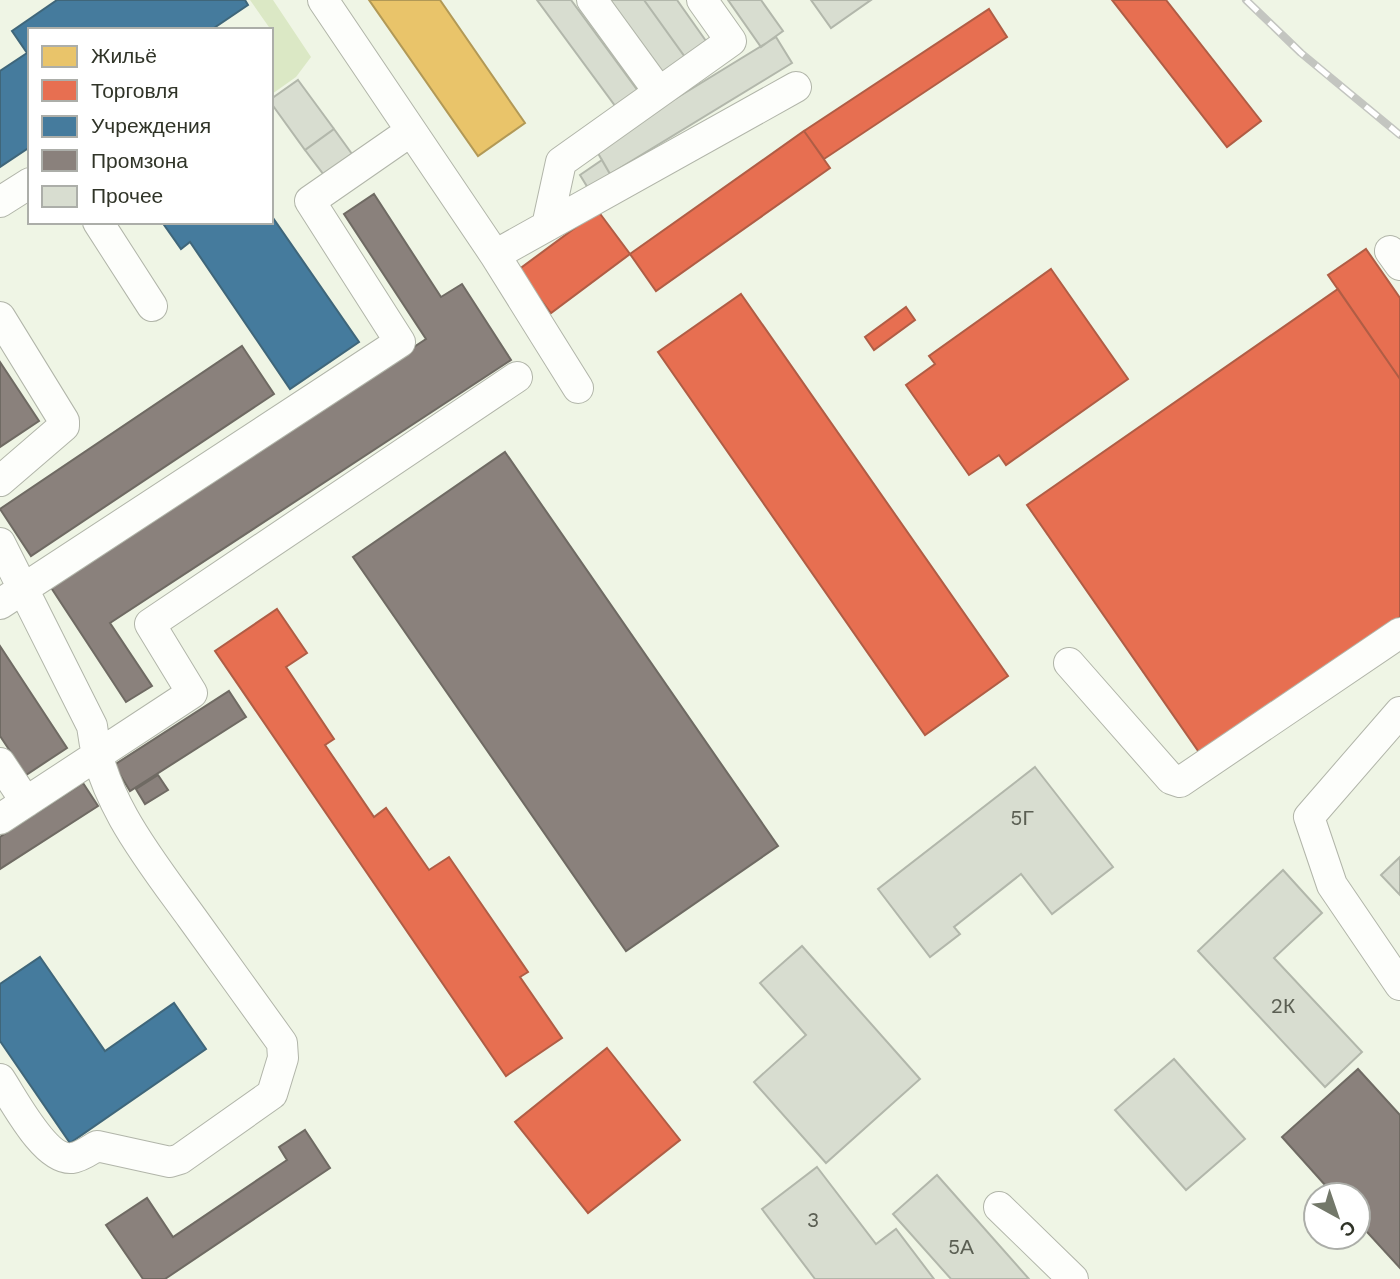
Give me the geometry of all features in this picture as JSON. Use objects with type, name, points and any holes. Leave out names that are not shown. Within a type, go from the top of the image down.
[{"type":"street","points":[[323,0],[495,255],[578,388]]},
{"type":"street","points":[[592,0],[659,92]]},
{"type":"street","points":[[547,226],[561,162],[731,41],[702,0]]},
{"type":"street","points":[[495,255],[796,88]]},
{"type":"street","points":[[11,596],[400,342],[310,201],[411,131]]},
{"type":"street","points":[[0,202],[28,184]]},
{"type":"street","points":[[99,224],[152,306]]},
{"type":"street","points":[[0,317],[64,421],[64,426],[0,481]]},
{"type":"street","points":[[0,819],[192,693],[150,624],[517,377]]},
{"type":"street","points":[[0,543],[11,596],[92,726],[95,755],[114,799],[150,860],[282,1043],[283,1058],[272,1094],[180,1159],[170,1162],[97,1146],[75,1158],[63,1158],[44,1145],[0,1079]]},
{"type":"street","points":[[1069,663],[1171,779],[1180,782],[1400,633]]},
{"type":"street","points":[[1400,712],[1309,817],[1332,885],[1400,985]]},
{"type":"street","points":[[0,763],[26,802]]},
{"type":"street","points":[[999,1207],[1073,1279]]},
{"type":"green space","points":[[250,0],[273,0],[311,57],[296,77],[273,93],[273,28],[270,28]]},
{"type":"building: Жильё","points":[[369,0],[440,0],[525,123],[478,156]]},
{"type":"building: Торговля","points":[[1112,0],[1166,0],[1261,121],[1227,147]]},
{"type":"building: Торговля","points":[[989,9],[1007,37],[824,159],[804,131]]},
{"type":"building: Торговля","points":[[804,131],[830,168],[656,291],[630,254]]},
{"type":"building: Торговля","points":[[598,211],[630,254],[551,313],[518,270]]},
{"type":"building: Торговля","points":[[1366,249],[1400,298],[1400,379],[1328,275]]},
{"type":"building: Торговля","points":[[1051,269],[1128,379],[1006,465],[999,455],[969,475],[906,385],[935,364],[929,356]]},
{"type":"building: Торговля","points":[[1338,289],[1400,379],[1400,617],[1201,755],[1027,505]]},
{"type":"building: Торговля","points":[[741,294],[1008,676],[925,735],[658,352]]},
{"type":"building: Торговля","points":[[906,307],[915,320],[874,350],[865,337]]},
{"type":"building: Торговля","points":[[277,609],[307,653],[286,667],[334,739],[325,745],[374,817],[386,808],[429,870],[449,857],[528,972],[520,977],[562,1038],[506,1076],[215,651]]},
{"type":"building: Торговля","points":[[607,1048],[680,1140],[588,1213],[515,1122]]},
{"type":"building: Учреждения","points":[[57,0],[245,0],[248,5],[214,28],[28,28],[28,148],[0,167],[0,71],[27,53],[12,31]]},
{"type":"building: Учреждения","points":[[273,218],[359,342],[290,389],[190,242],[181,249],[163,224],[273,224]]},
{"type":"building: Учреждения","points":[[40,957],[105,1051],[174,1003],[206,1049],[70,1143],[0,1041],[0,984]]},
{"type":"building: Промзона","points":[[374,194],[441,297],[462,284],[511,360],[110,623],[152,686],[126,702],[50,586],[426,339],[344,214]]},
{"type":"building: Промзона","points":[[242,346],[274,394],[31,556],[0,509]]},
{"type":"building: Промзона","points":[[0,362],[39,421],[0,447]]},
{"type":"building: Промзона","points":[[505,452],[778,846],[626,951],[353,557]]},
{"type":"building: Промзона","points":[[0,646],[67,748],[26,775],[0,736]]},
{"type":"building: Промзона","points":[[229,691],[246,717],[130,791],[114,765]]},
{"type":"building: Промзона","points":[[158,775],[168,790],[145,804],[136,789]]},
{"type":"building: Промзона","points":[[83,783],[98,806],[0,869],[0,837]]},
{"type":"building: Промзона","points":[[1358,1069],[1400,1115],[1400,1268],[1372,1237],[1372,1181],[1321,1181],[1282,1137]]},
{"type":"building: Промзона","points":[[305,1130],[330,1168],[165,1279],[143,1279],[106,1225],[147,1198],[173,1237],[287,1160],[279,1147]]},
{"type":"building: Прочее","points":[[537,0],[571,0],[638,91],[616,107]]},
{"type":"building: Прочее","points":[[608,0],[644,0],[685,57],[661,74]]},
{"type":"building: Прочее","points":[[644,0],[677,0],[706,41],[685,57]]},
{"type":"building: Прочее","points":[[728,0],[761,0],[783,31],[761,47]]},
{"type":"building: Прочее","points":[[811,0],[871,0],[831,28]]},
{"type":"building: Прочее","points":[[776,37],[792,63],[610,174],[595,148]]},
{"type":"building: Прочее","points":[[298,80],[334,129],[305,150],[273,106],[273,98]]},
{"type":"building: Прочее","points":[[334,129],[352,154],[324,175],[305,150]]},
{"type":"building: Прочее","points":[[602,160],[610,174],[588,188],[580,175]]},
{"type":"building: Прочее","points":[[1035,767],[1113,867],[1052,914],[1021,874],[954,927],[960,934],[930,957],[878,889]]},
{"type":"building: Прочее","points":[[1400,857],[1400,895],[1381,875]]},
{"type":"building: Прочее","points":[[1283,870],[1322,913],[1274,958],[1362,1052],[1325,1087],[1198,951]]},
{"type":"building: Прочее","points":[[802,946],[920,1079],[826,1163],[754,1082],[806,1035],[760,983]]},
{"type":"building: Прочее","points":[[1174,1059],[1245,1139],[1186,1190],[1115,1110]]},
{"type":"building: Прочее","points":[[817,1167],[876,1244],[896,1229],[934,1279],[815,1279],[762,1209]]},
{"type":"building: Прочее","points":[[937,1175],[1029,1279],[951,1279],[893,1214]]},
{"type":"railway","points":[[1246,0],[1301,53],[1400,135]]}]
